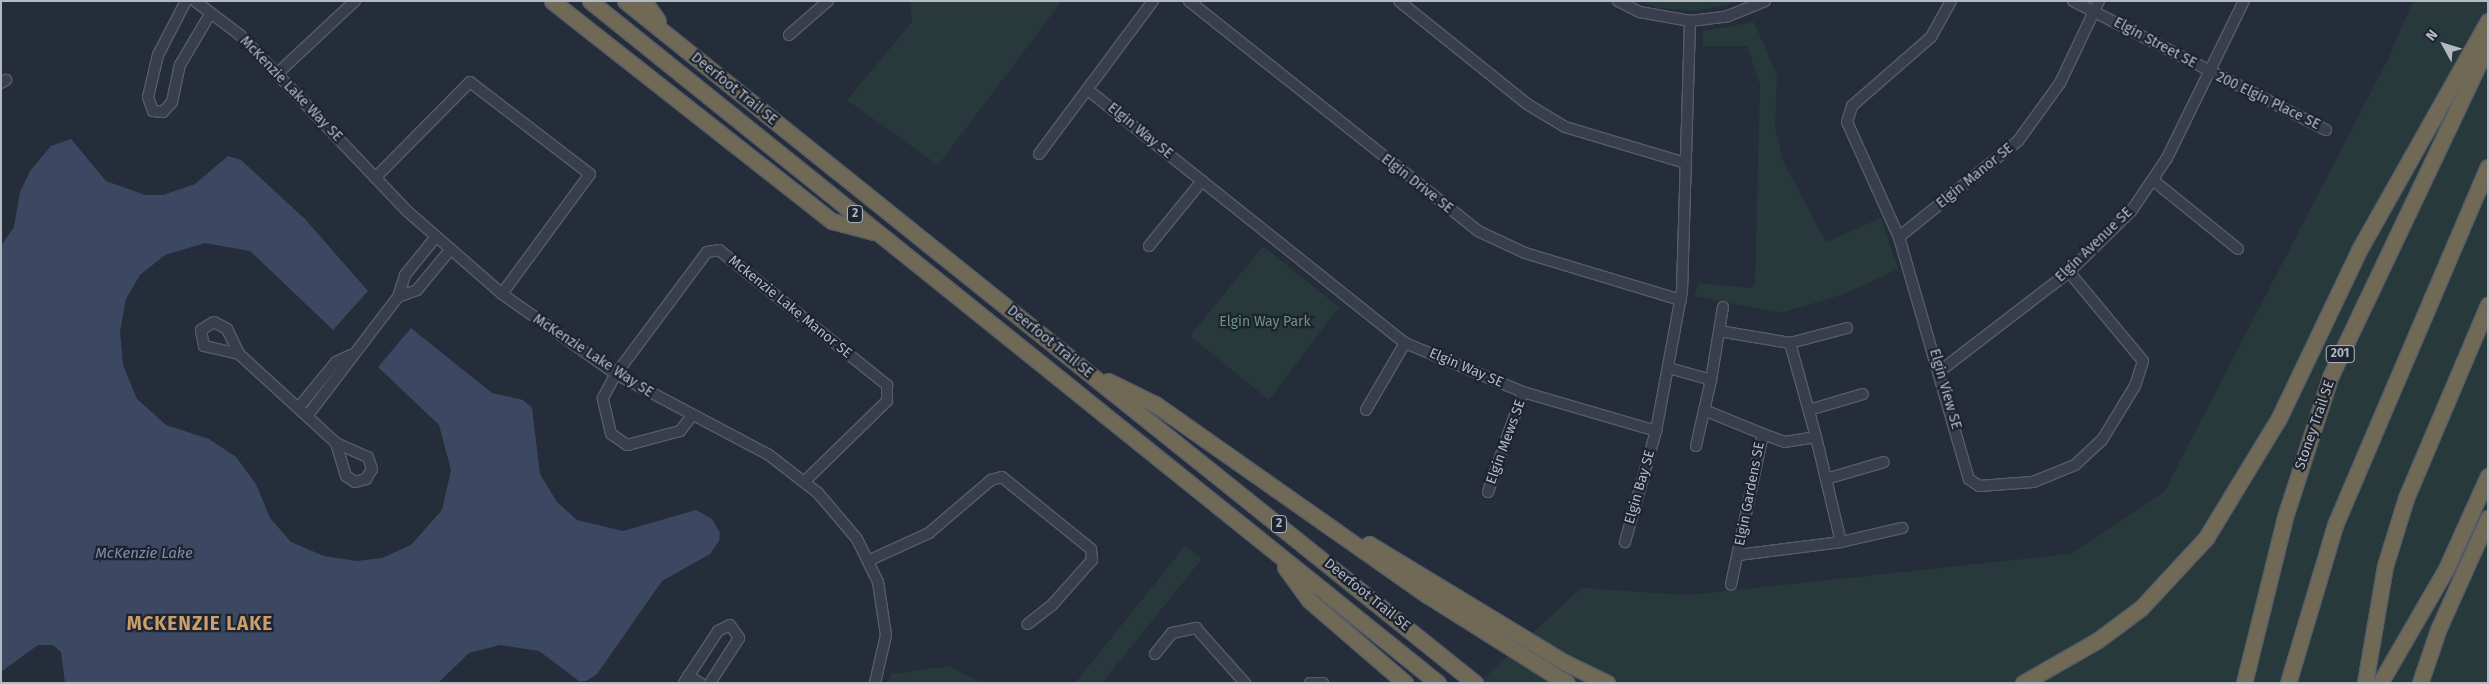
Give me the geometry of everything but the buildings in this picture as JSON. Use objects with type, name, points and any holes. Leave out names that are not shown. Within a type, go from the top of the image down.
[{"type":"highway","points":[[552,1],[832,221],[878,233]]},
{"type":"highway","name":"Deerfoot Trail SE","points":[[590,1],[1438,683]]},
{"type":"highway","name":"Deerfoot Trail SE","points":[[625,1],[1475,683]]},
{"type":"highway","points":[[644,1],[667,35]]},
{"type":"highway","points":[[2023,683],[2098,640],[2142,608],[2206,538],[2278,418],[2359,250],[2488,21]]},
{"type":"highway","name":"Stoney Trail SE","points":[[2244,683],[2285,517],[2331,375],[2488,45]]},
{"type":"highway","points":[[2288,683],[2335,525],[2488,167]]},
{"type":"highway","points":[[2365,683],[2368,653],[2384,566],[2406,498],[2488,305]]},
{"type":"highway","points":[[1080,367],[1155,404],[1335,532],[1567,683]]},
{"type":"highway","points":[[2380,683],[2446,568],[2488,476]]},
{"type":"highway","points":[[2420,683],[2438,630],[2488,518]]},
{"type":"highway","points":[[1335,532],[1354,535],[1564,662],[1607,683]]},
{"type":"highway","points":[[1274,552],[1309,600],[1405,683]]},
{"type":"street","points":[[279,72],[354,1]]},
{"type":"street","points":[[789,35],[828,1]]},
{"type":"street","points":[[1039,154],[1153,1]]},
{"type":"street","name":"Elgin Drive SE","points":[[1190,1],[1478,231],[1526,254],[1681,300]]},
{"type":"street","points":[[1399,1],[1527,104],[1565,126],[1686,163]]},
{"type":"street","points":[[1618,1],[1640,12],[1690,21],[1728,16],[1765,1]]},
{"type":"street","name":"Elgin View SE","points":[[1951,1],[1931,37],[1852,106],[1847,115],[1899,237],[1940,372],[1969,479],[1979,486],[2032,482],[2075,465],[2102,440],[2135,386],[2143,361],[2069,272]]},
{"type":"street","name":"Elgin Street SE","points":[[2072,1],[2210,73]]},
{"type":"street","name":"Elgin Manor SE","points":[[1899,237],[2018,141],[2060,83],[2099,1]]},
{"type":"street","name":"Elgin Avenue SE","points":[[1940,372],[2069,272],[2115,228],[2154,181],[2210,73],[2244,1]]},
{"type":"street","points":[[194,2],[158,55],[148,97],[153,111],[164,112],[172,102],[180,65],[210,14]]},
{"type":"street","name":"McKenzie Lake Way SE","points":[[194,2],[240,35],[279,72],[375,178],[436,238],[502,294],[616,374],[691,416],[769,455],[805,481],[847,525],[870,560],[886,621],[884,650],[875,683]]},
{"type":"street","points":[[1656,431],[1681,300],[1690,21]]},
{"type":"street","name":"200 Elgin Place SE","points":[[2210,73],[2326,130]]},
{"type":"street","points":[[375,178],[470,82],[590,174],[502,294]]},
{"type":"street","name":"Elgin Way SE","points":[[1088,90],[1405,343],[1524,392],[1656,431]]},
{"type":"street","points":[[1149,246],[1202,181]]},
{"type":"street","points":[[2154,181],[2238,249]]},
{"type":"street","points":[[308,416],[347,368],[351,355],[398,297],[405,275],[436,238]]},
{"type":"street","points":[[398,297],[416,290],[450,250]]},
{"type":"street","name":"Mckenzie Lake Manor SE","points":[[616,374],[707,252],[719,250],[887,385],[887,401],[805,481]]},
{"type":"street","points":[[1696,446],[1711,380],[1723,307]]},
{"type":"street","points":[[1719,331],[1790,343],[1847,328]]},
{"type":"street","points":[[1366,410],[1405,343]]},
{"type":"street","points":[[1790,343],[1816,437],[1841,542]]},
{"type":"street","points":[[239,354],[299,406],[336,443]]},
{"type":"street","points":[[299,406],[336,362],[351,355]]},
{"type":"street","points":[[1669,368],[1711,380]]},
{"type":"street","points":[[616,374],[603,398],[611,434],[627,445],[680,432],[691,416]]},
{"type":"street","name":"Elgin Mews SE","points":[[1488,492],[1524,392]]},
{"type":"street","points":[[1809,410],[1863,394]]},
{"type":"street","name":"Elgin Gardens SE","points":[[1704,410],[1786,442],[1816,437]]},
{"type":"street","name":"Elgin Bay SE","points":[[1625,542],[1656,431]]},
{"type":"street","name":"Elgin Gardens SE","points":[[1731,585],[1762,434]]},
{"type":"street","points":[[1826,478],[1884,462]]},
{"type":"street","points":[[870,560],[935,529],[991,480],[1002,477],[1091,549],[1092,560],[1052,605],[1028,624]]},
{"type":"street","name":"Elgin Gardens SE","points":[[1738,555],[1841,542],[1902,528]]},
{"type":"street","points":[[700,683],[686,679],[718,632],[730,625],[739,638],[710,683]]},
{"type":"street","points":[[1155,654],[1172,633],[1196,628],[1245,683]]},
{"type":"street","points":[[1310,683],[1323,683]]},
{"type":"green space","points":[[910,1],[1062,1],[938,165],[847,100],[912,22]]},
{"type":"green space","points":[[1639,1],[1744,1],[1696,11],[1659,8]]},
{"type":"green space","points":[[2413,1],[2488,1],[2488,683],[1479,683],[1581,588],[1689,595],[2070,554],[2164,492],[2388,59]]},
{"type":"green space","points":[[1754,22],[1777,75],[1775,128],[1783,161],[1826,242],[1881,218],[1898,269],[1845,294],[1780,313],[1695,296],[1698,283],[1750,288],[1755,283],[1760,85],[1747,46],[1703,46],[1703,31]]},
{"type":"green space","name":"Elgin Way Park","points":[[1263,246],[1339,307],[1269,400],[1190,336]]},
{"type":"green space","points":[[1185,546],[1202,559],[1102,683],[1075,683]]},
{"type":"green space","points":[[950,666],[981,683],[888,683],[891,674]]},
{"type":"water","name":"McKenzie Lake","points":[[71,139],[106,181],[145,195],[163,195],[195,184],[228,156],[241,160],[305,219],[368,291],[333,330],[250,251],[205,243],[165,255],[140,275],[126,299],[120,332],[123,365],[137,399],[166,425],[209,439],[236,457],[256,484],[270,518],[291,542],[324,556],[357,561],[382,558],[411,545],[442,510],[451,470],[439,425],[378,367],[411,328],[492,393],[523,400],[532,408],[540,474],[557,502],[577,520],[623,531],[696,510],[712,519],[720,533],[719,541],[710,554],[662,581],[597,674],[586,681],[579,681],[539,651],[500,645],[469,653],[438,683],[65,683],[61,652],[53,645],[38,645],[1,672],[1,246],[14,227],[20,192],[30,171],[51,146]]},
{"type":"district","name":"MCKENZIE LAKE","points":[[200,624]]}]
